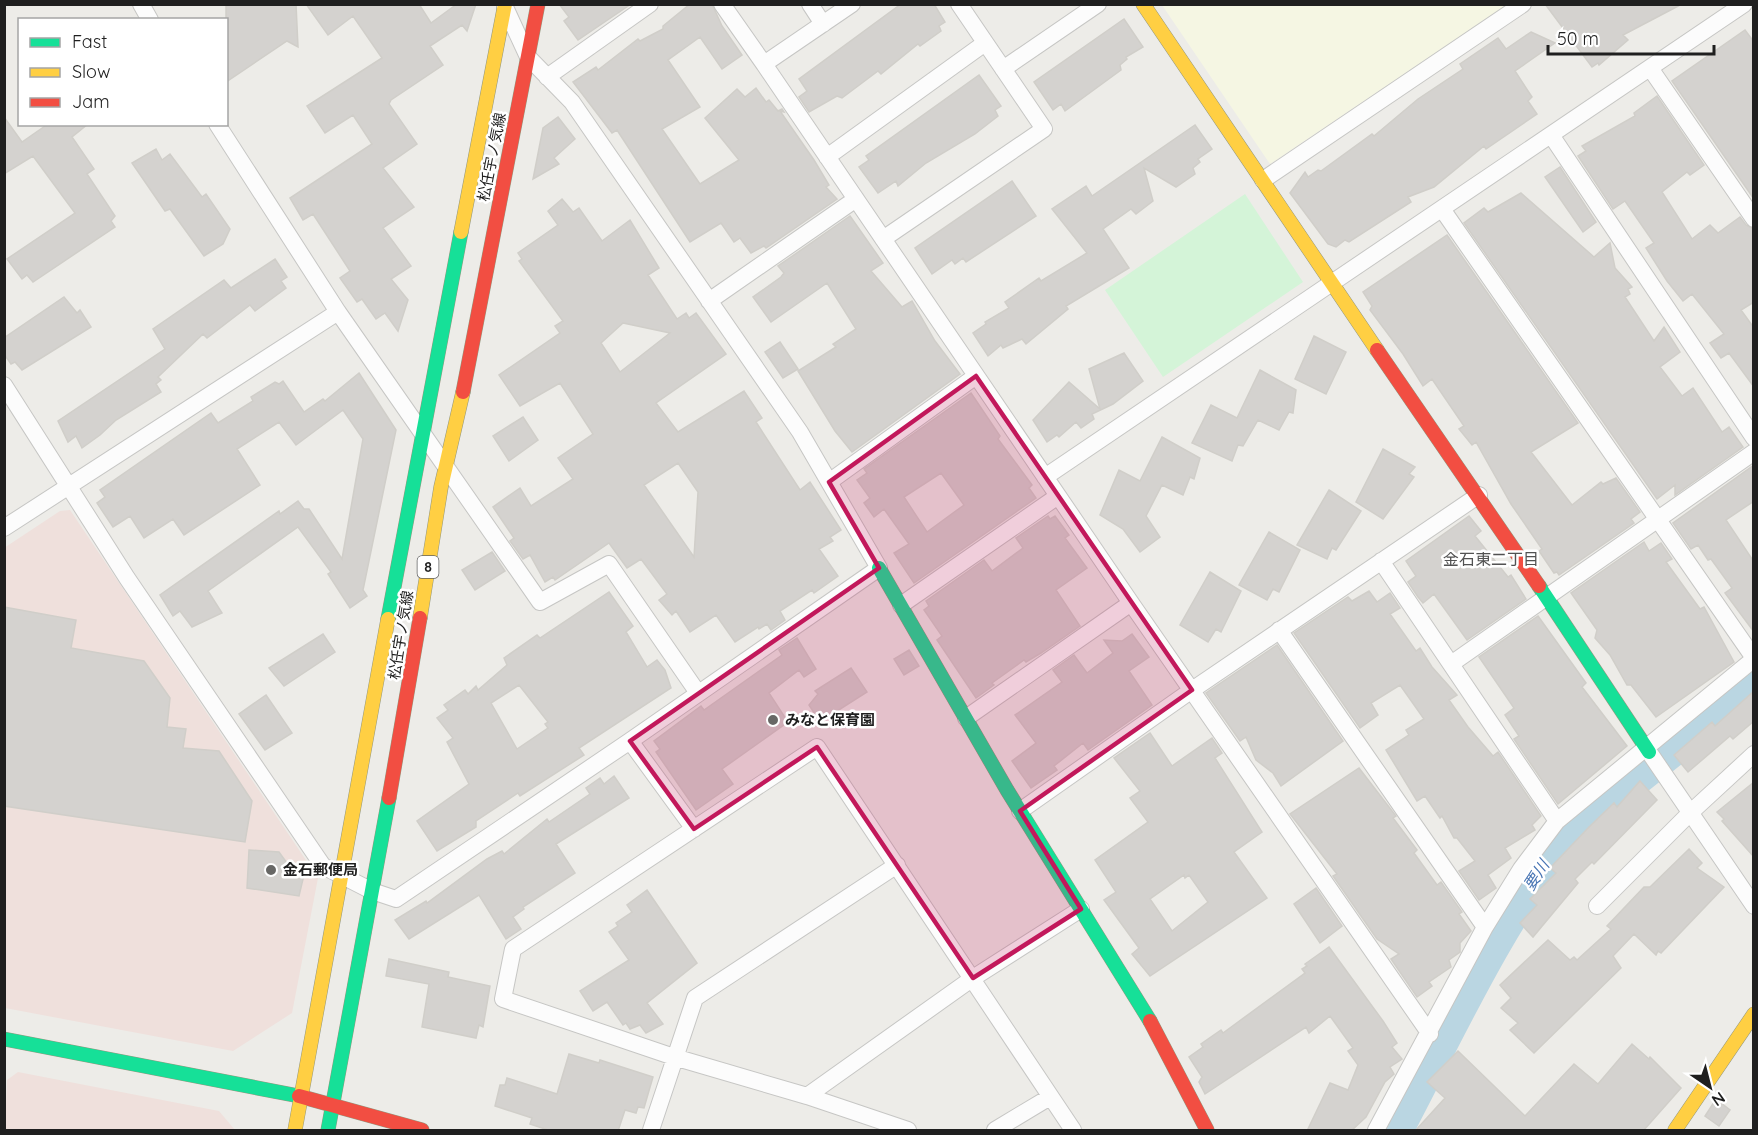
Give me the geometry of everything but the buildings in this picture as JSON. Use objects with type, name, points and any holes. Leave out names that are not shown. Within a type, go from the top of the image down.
[{"type":"main road","name":"松任宇ノ気線","points":[[328,1131],[446,469],[538,4]]},
{"type":"main road","points":[[1143,4],[1331,284],[1479,495],[1650,754]]},
{"type":"main road","name":"松任宇ノ気線","points":[[295,1131],[504,5]]},
{"type":"main road","points":[[879,568],[1020,812],[1165,1045],[1207,1131]]},
{"type":"main road","points":[[1675,1131],[1754,1014]]},
{"type":"main road","points":[[4,1039],[253,1085],[333,1104],[422,1131]]},
{"type":"street","points":[[141,4],[149,18]]},
{"type":"street","points":[[547,77],[650,4]]},
{"type":"street","points":[[722,4],[1131,603],[1430,1034]]},
{"type":"street","points":[[810,4],[823,24]]},
{"type":"street","points":[[764,64],[852,4]]},
{"type":"street","points":[[883,239],[1044,129],[958,4]]},
{"type":"street","points":[[1003,69],[1098,4]]},
{"type":"street","points":[[1263,180],[1523,4]]},
{"type":"street","points":[[1045,477],[1745,4],[1754,15]]},
{"type":"street","points":[[4,385],[70,485],[127,578],[323,866],[372,891],[396,898],[630,741],[879,568],[800,432],[572,102],[528,57],[504,5]]},
{"type":"street","points":[[827,157],[985,43]]},
{"type":"street","points":[[1650,68],[1754,219]]},
{"type":"street","points":[[219,126],[338,312],[540,602],[609,564],[698,693]]},
{"type":"street","points":[[1551,135],[1754,438]]},
{"type":"street","points":[[709,301],[856,199]]},
{"type":"street","points":[[1376,1131],[1430,1034],[1485,927],[1521,868],[1557,821],[1650,754],[1754,659],[1656,521],[1442,209]]},
{"type":"street","points":[[4,528],[338,312]]},
{"type":"street","points":[[829,482],[976,376]]},
{"type":"street","points":[[1451,664],[1754,452]]},
{"type":"street","points":[[1020,812],[1192,690],[1479,495]]},
{"type":"street","points":[[901,605],[1058,496]]},
{"type":"street","points":[[1381,561],[1557,821]]},
{"type":"street","points":[[966,718],[1131,603]]},
{"type":"street","points":[[1279,630],[1485,927]]},
{"type":"street","points":[[630,741],[694,829]]},
{"type":"street","points":[[908,1131],[807,1096],[674,1057],[504,999],[513,950],[817,747],[1073,1131]]},
{"type":"street","points":[[1650,754],[1754,906]]},
{"type":"street","points":[[1597,906],[1690,813],[1754,754]]},
{"type":"street","points":[[651,1131],[695,998],[897,865]]},
{"type":"street","points":[[807,1096],[973,978],[1080,909]]},
{"type":"street","points":[[995,1131],[1050,1097]]},
{"type":"highlighted area","points":[[976,376],[1192,690],[1020,811],[1081,909],[973,978],[817,747],[694,829],[630,741],[879,568],[829,482]]},
{"type":"shaded area","points":[[1162,5],[1507,5],[1270,164]]},
{"type":"shaded area","points":[[70,510],[318,878],[292,1013],[233,1051],[5,1008],[4,548],[60,511]]},
{"type":"shaded area","points":[[18,1072],[219,1111],[235,1130],[5,1130],[7,1080]]},
{"type":"green space","points":[[1245,194],[1303,282],[1163,377],[1105,290]]},
{"type":"waterway","name":"要川","points":[[1393,1130],[1453,1013],[1497,934],[1520,896],[1572,826],[1754,681]]},
{"type":"traffic: fast","points":[[388,619],[461,232]]},
{"type":"traffic: fast","points":[[879,568],[1007,790],[1150,1021]]},
{"type":"traffic: fast","points":[[1539,586],[1649,752]]},
{"type":"traffic: fast","points":[[328,1130],[389,798]]},
{"type":"traffic: fast","points":[[4,1039],[299,1096]]},
{"type":"traffic: slow","points":[[461,232],[505,4]]},
{"type":"traffic: slow","points":[[1143,4],[1377,350]]},
{"type":"traffic: slow","points":[[420,618],[441,487],[463,392]]},
{"type":"traffic: slow","points":[[295,1130],[388,619]]},
{"type":"traffic: slow","points":[[1675,1130],[1754,1014]]},
{"type":"traffic: jam","points":[[463,392],[538,4]]},
{"type":"traffic: jam","points":[[1377,350],[1539,586]]},
{"type":"traffic: jam","points":[[389,798],[420,618]]},
{"type":"traffic: jam","points":[[1150,1021],[1207,1130]]},
{"type":"traffic: jam","points":[[299,1096],[422,1130]]},
{"type":"place","name":"みなと保育園","points":[[773,720]]},
{"type":"place","name":"金石郵便局","points":[[271,870]]},
{"type":"district","name":"金石東二丁目","points":[[1491,559]]}]
